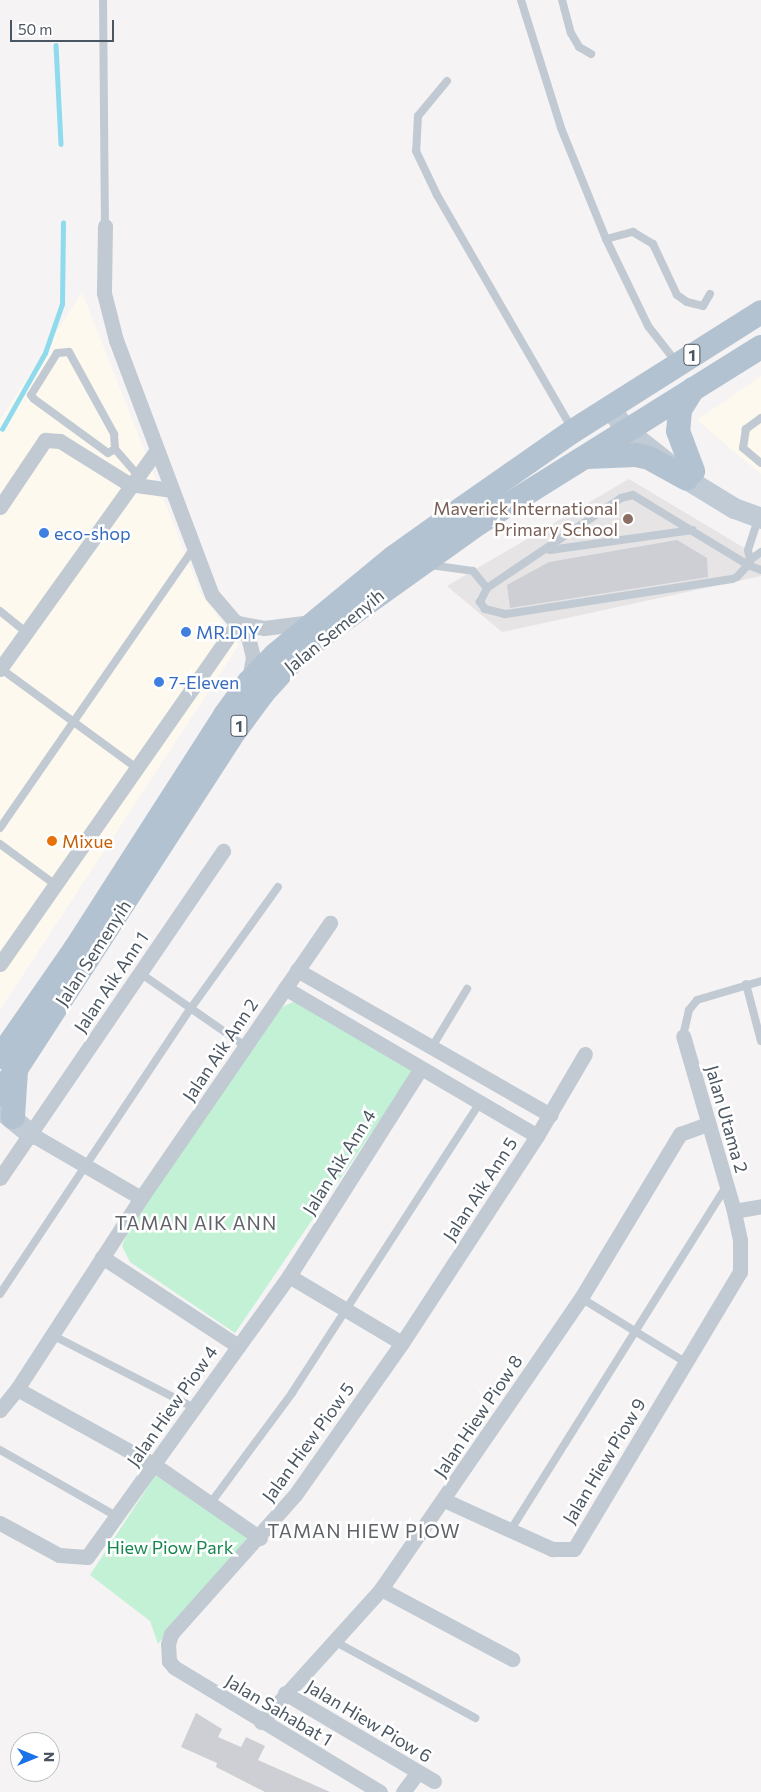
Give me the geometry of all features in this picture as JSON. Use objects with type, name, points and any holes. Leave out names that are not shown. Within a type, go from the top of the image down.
[{"type":"main road","name":"Jalan Semenyih","points":[[0,1094],[8,1063],[249,682],[312,622],[394,557],[573,431],[761,312]]},
{"type":"main road","name":"Jalan Semenyih","points":[[8,1063],[230,738],[263,693],[294,659],[328,631],[420,564],[632,426],[761,347]]},
{"type":"main road","points":[[690,475],[678,431],[680,410],[693,389]]},
{"type":"main road","points":[[582,458],[636,455],[649,458],[690,475]]},
{"type":"main road","points":[[4,1121],[8,1063]]},
{"type":"street","points":[[105,226],[104,293],[116,340],[156,451],[212,595],[238,623],[248,637],[253,657],[249,682]]},
{"type":"street","points":[[617,403],[632,426],[665,449],[690,475],[760,514]]},
{"type":"street","points":[[0,506],[6,486],[45,440],[60,441],[133,479],[172,490]]},
{"type":"street","points":[[0,669],[133,479],[156,451]]},
{"type":"street","points":[[238,623],[264,628],[312,622]]},
{"type":"street","points":[[0,964],[139,769],[238,623]]},
{"type":"street","name":"Jalan Aik Ann 1","points":[[0,1178],[32,1134],[223,851]]},
{"type":"street","name":"Jalan Aik Ann 2","points":[[0,1410],[17,1389],[141,1198],[330,923]]},
{"type":"street","points":[[297,970],[550,1115]]},
{"type":"street","points":[[285,988],[481,1101],[537,1136]]},
{"type":"street","name":"Jalan Utama 2","points":[[683,1036],[734,1211],[740,1240],[740,1272]]},
{"type":"street","name":"Jalan Aik Ann 5","points":[[402,1343],[537,1136],[585,1054]]},
{"type":"street","name":"Jalan Aik Ann 4","points":[[289,1276],[421,1068]]},
{"type":"street","points":[[4,1121],[32,1134],[141,1198]]},
{"type":"street","name":"Jalan Hiew Piow 8","points":[[261,1722],[380,1589],[444,1500],[581,1298],[680,1134],[708,1124]]},
{"type":"street","points":[[734,1211],[761,1206]]},
{"type":"street","points":[[102,1257],[238,1346]]},
{"type":"street","name":"Jalan Hiew Piow 9","points":[[444,1500],[510,1532],[552,1549],[574,1549],[740,1272]]},
{"type":"street","points":[[289,1276],[402,1343]]},
{"type":"street","name":"Jalan Hiew Piow 4","points":[[0,1523],[59,1555],[87,1558],[118,1517],[193,1407],[289,1276]]},
{"type":"street","name":"Jalan Hiew Piow 5","points":[[167,1652],[171,1634],[260,1538],[295,1495],[402,1343]]},
{"type":"street","points":[[17,1389],[153,1464],[260,1538]]},
{"type":"street","points":[[380,1589],[512,1659]]},
{"type":"street","name":"Jalan Sahabat 1","points":[[167,1652],[174,1667],[261,1722],[380,1792]]},
{"type":"street","name":"Jalan Hiew Piow 6","points":[[286,1693],[434,1781]]},
{"type":"street","points":[[403,1792],[418,1772]]},
{"type":"lane","points":[[104,0],[105,226]]},
{"type":"lane","points":[[521,0],[561,128],[606,239],[648,326],[679,364]]},
{"type":"lane","points":[[562,0],[570,33],[579,47],[591,54]]},
{"type":"lane","points":[[447,81],[418,116],[416,151],[445,210],[573,431]]},
{"type":"lane","points":[[606,239],[633,232],[653,244],[677,295],[687,302],[703,306],[710,294]]},
{"type":"lane","points":[[115,449],[108,453],[34,399],[32,395],[58,353],[69,352],[114,434],[115,449],[133,479]]},
{"type":"lane","points":[[761,418],[746,429],[743,448],[761,463]]},
{"type":"lane","points":[[761,552],[749,562],[732,579],[505,614],[485,609],[480,602],[480,597],[487,588],[548,550],[621,498],[633,495],[749,562],[761,570]]},
{"type":"lane","points":[[749,562],[748,550],[760,514]]},
{"type":"lane","points":[[548,550],[693,530]]},
{"type":"lane","points":[[0,828],[193,549]]},
{"type":"lane","points":[[420,564],[473,571],[487,588]]},
{"type":"lane","points":[[0,612],[26,632]]},
{"type":"lane","points":[[0,669],[139,769]]},
{"type":"lane","points":[[0,844],[57,886]]},
{"type":"lane","points":[[0,1294],[191,1008],[278,888]]},
{"type":"lane","points":[[140,973],[245,1046]]},
{"type":"lane","points":[[683,1036],[689,1010],[697,1000],[761,981]]},
{"type":"lane","points":[[746,984],[761,1041]]},
{"type":"lane","points":[[432,1048],[467,989]]},
{"type":"lane","points":[[210,1504],[292,1393],[347,1311],[481,1101]]},
{"type":"lane","points":[[510,1532],[727,1186]]},
{"type":"lane","points":[[581,1298],[685,1362]]},
{"type":"lane","points":[[52,1335],[193,1407]]},
{"type":"lane","points":[[0,1450],[118,1517]]},
{"type":"lane","points":[[334,1642],[475,1718]]},
{"type":"shaded area","points":[[82,292],[201,594],[239,645],[0,1010],[0,420]]},
{"type":"shaded area","points":[[761,376],[761,474],[697,420]]},
{"type":"shaded area","name":"Maverick International Primary School","points":[[629,479],[761,558],[761,576],[502,632],[447,586]]},
{"type":"green space","points":[[297,1000],[415,1069],[235,1333],[130,1262],[122,1246],[129,1229],[278,1009]]},
{"type":"green space","name":"Hiew Piow Park","points":[[157,1473],[249,1536],[158,1644],[150,1621],[90,1575]]},
{"type":"building","points":[[677,540],[707,558],[708,577],[510,608],[507,585],[549,562]]},
{"type":"building","points":[[196,1713],[222,1729],[218,1737],[241,1747],[246,1737],[265,1746],[258,1760],[330,1792],[265,1792],[216,1767],[217,1763],[181,1747]]},
{"type":"waterway","points":[[56,45],[61,144]]},
{"type":"waterway","points":[[2,429],[45,353],[62,304],[63,223]]},
{"type":"place","name":"Maverick International Primary School","points":[[628,519]]},
{"type":"place","name":"eco-shop","points":[[44,533]]},
{"type":"place","name":"MR.DIY","points":[[186,632]]},
{"type":"place","name":"7-Eleven","points":[[159,682]]},
{"type":"place","name":"Mixue","points":[[52,841]]},
{"type":"district","name":"TAMAN AIK ANN","points":[[196,1223]]},
{"type":"district","name":"TAMAN HIEW PIOW","points":[[364,1531]]}]
